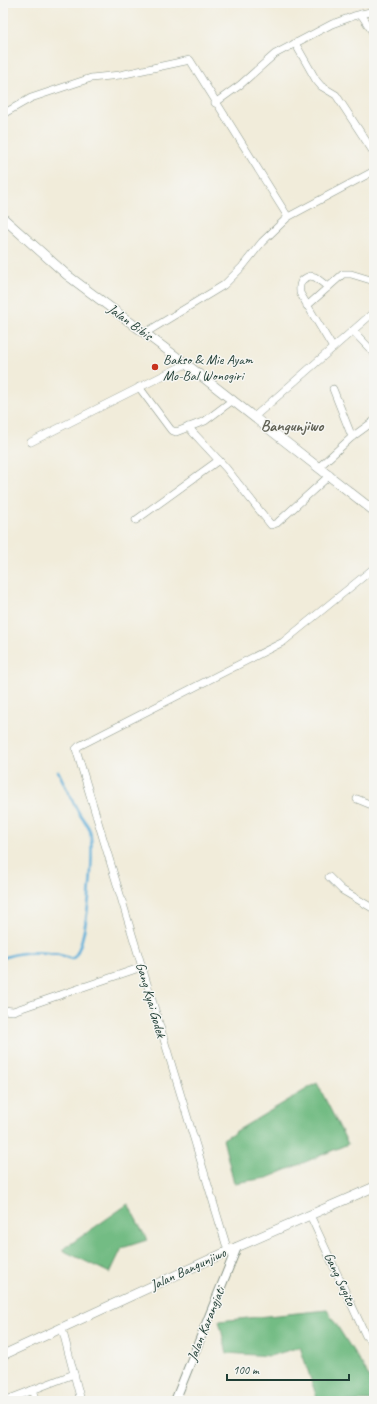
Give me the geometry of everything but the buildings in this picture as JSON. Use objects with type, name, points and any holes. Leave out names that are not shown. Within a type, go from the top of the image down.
[{"type":"main road","name":"Jalan Bibis","points":[[3,218],[67,275],[233,400],[374,511]]},
{"type":"main road","name":"Jalan Bangunjiwo","points":[[3,1355],[237,1246],[374,1187]]},
{"type":"street","points":[[215,103],[240,85],[275,54],[332,24],[374,11]]},
{"type":"street","points":[[361,14],[374,34]]},
{"type":"street","points":[[295,43],[316,80],[321,86],[336,95],[374,153]]},
{"type":"street","points":[[3,114],[31,98],[91,78],[120,75],[187,60],[193,62],[215,103],[288,217]]},
{"type":"street","points":[[145,333],[224,285],[242,267],[262,242],[288,217],[374,170]]},
{"type":"street","points":[[308,306],[339,277],[347,273],[374,281]]},
{"type":"street","points":[[328,287],[315,277],[310,276],[302,280],[300,285],[300,293],[334,348]]},
{"type":"street","points":[[254,417],[374,312]]},
{"type":"street","points":[[353,330],[374,353]]},
{"type":"street","points":[[31,442],[186,364]]},
{"type":"street","points":[[139,387],[171,430],[176,432],[206,421],[233,400]]},
{"type":"street","points":[[333,389],[352,437]]},
{"type":"street","points":[[319,467],[352,437],[374,421]]},
{"type":"street","points":[[188,428],[219,460],[271,525],[277,523],[330,475]]},
{"type":"street","points":[[136,520],[219,460]]},
{"type":"street","name":"Gang Kyai Godek","points":[[228,1251],[76,749],[79,746],[283,642],[374,568]]},
{"type":"street","points":[[357,799],[374,806]]},
{"type":"street","points":[[329,877],[342,890],[374,909]]},
{"type":"street","points":[[3,1010],[13,1011],[142,967]]},
{"type":"street","name":"Gang Sugito","points":[[310,1215],[366,1336],[369,1339],[374,1337]]},
{"type":"street","name":"Jalan Karangjati","points":[[175,1401],[237,1246]]},
{"type":"street","points":[[62,1328],[81,1401]]},
{"type":"street","points":[[4,1401],[74,1374]]},
{"type":"street","points":[[32,1390],[36,1401]]},
{"type":"green space","points":[[317,1083],[348,1144],[267,1178],[234,1183],[223,1139]]},
{"type":"green space","points":[[128,1204],[147,1240],[122,1248],[110,1273],[62,1250]]},
{"type":"green space","points":[[327,1310],[374,1384],[374,1401],[318,1401],[300,1347],[270,1356],[227,1353],[219,1321]]},
{"type":"waterway","points":[[3,958],[11,955],[38,952],[56,954],[72,959],[78,952],[86,920],[89,899],[92,858],[90,831],[76,808],[58,771]]},
{"type":"place","name":"Bakso & Mie Ayam Mo-Bal Wonogiri","points":[[155,367]]},
{"type":"district","name":"Bangunjiwo","points":[[292,426]]}]
